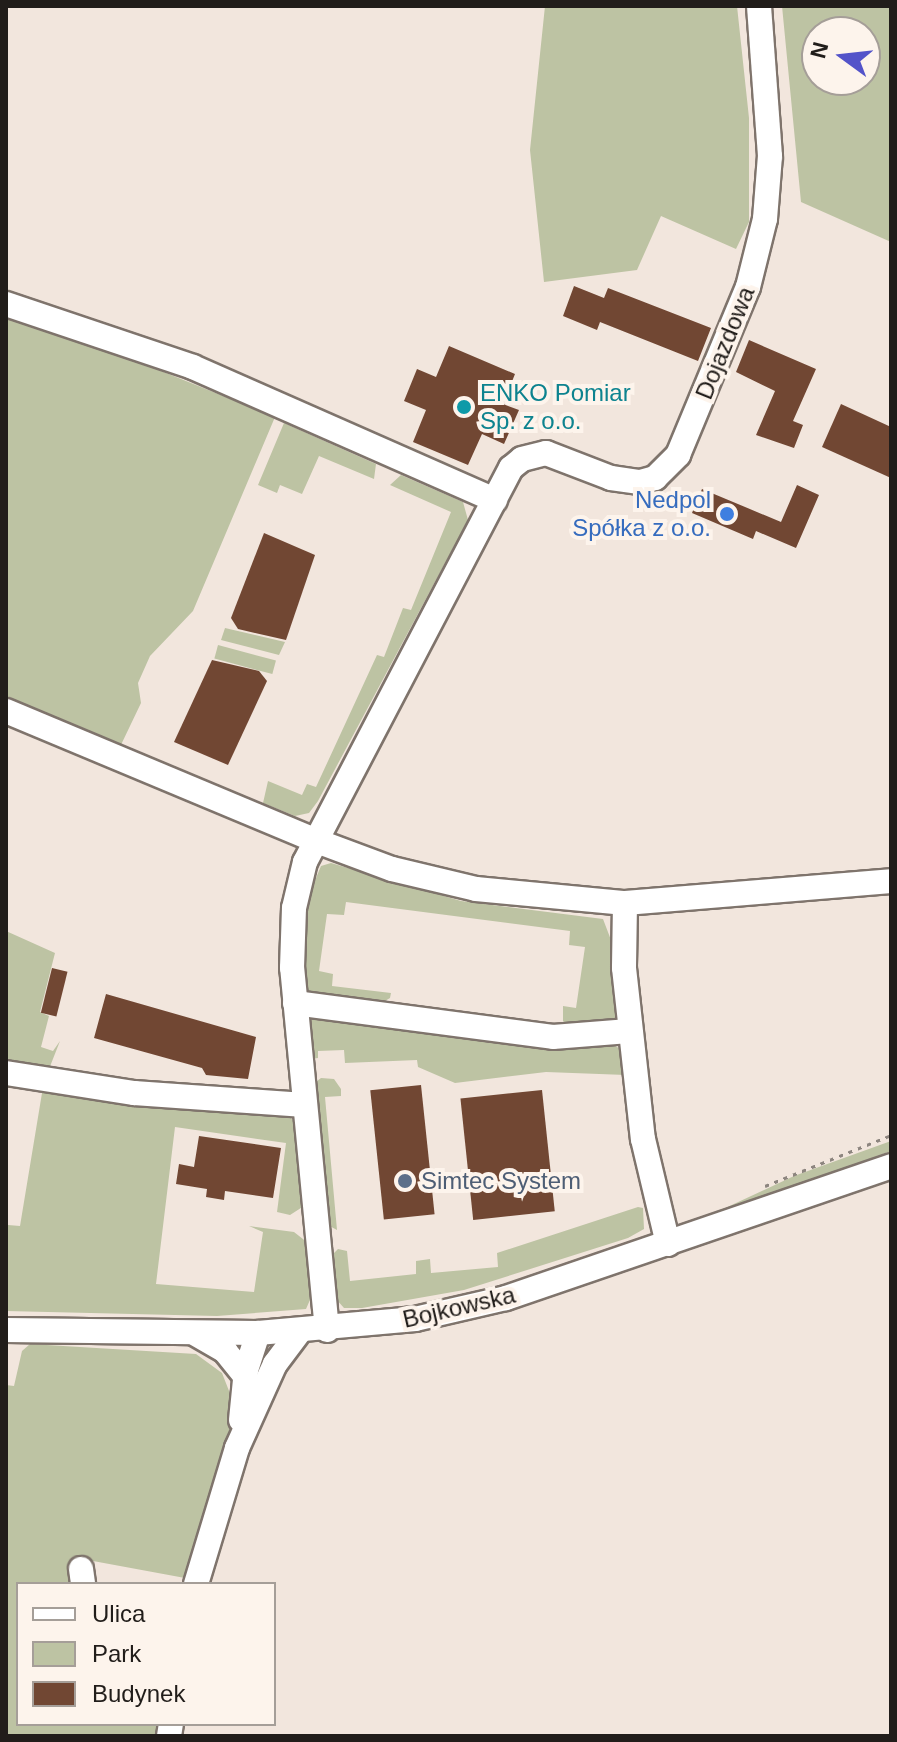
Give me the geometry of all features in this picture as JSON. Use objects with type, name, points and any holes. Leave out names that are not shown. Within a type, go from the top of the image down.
[{"type":"street","name":"Dojazdowa","points":[[495,500],[511,468],[533,454],[558,456],[611,478],[640,482],[655,478],[678,455],[748,287],[765,219],[770,156],[759,6]]},
{"type":"street","points":[[6,304],[193,367],[495,500],[314,840],[294,908],[295,1003],[327,1330]]},
{"type":"street","points":[[6,711],[314,840],[392,869],[476,889],[625,903],[891,881]]},
{"type":"street","points":[[625,903],[629,1031],[650,1184],[668,1244]]},
{"type":"street","points":[[295,1003],[553,1037],[629,1031]]},
{"type":"street","points":[[6,1073],[134,1093],[305,1105]]},
{"type":"street","name":"Bojkowska","points":[[6,1330],[299,1332],[461,1310],[668,1244],[891,1166]]},
{"type":"street","points":[[256,1378],[299,1332]]},
{"type":"street","points":[[194,1333],[225,1351],[256,1378]]},
{"type":"street","points":[[197,1582],[256,1378],[267,1354],[258,1333]]},
{"type":"path","points":[[762,1187],[797,1168],[891,1135]]},
{"type":"green space","points":[[545,6],[737,6],[749,118],[749,222],[736,249],[661,216],[637,270],[544,282],[530,150]]},
{"type":"green space","points":[[782,6],[891,6],[891,242],[801,202]]},
{"type":"green space","points":[[6,317],[129,358],[275,417],[193,611],[150,656],[138,683],[141,703],[119,749],[6,701]]},
{"type":"green space","points":[[284,423],[376,464],[374,479],[319,456],[302,494],[280,485],[277,493],[258,485]]},
{"type":"green space","points":[[401,475],[463,502],[468,520],[318,801],[309,813],[295,816],[263,803],[268,781],[302,795],[307,784],[316,787],[377,655],[384,657],[403,608],[411,610],[451,512],[390,485]]},
{"type":"green space","points":[[225,628],[285,642],[279,655],[221,640]]},
{"type":"green space","points":[[218,645],[276,661],[272,674],[214,659]]},
{"type":"green space","points":[[331,863],[461,901],[603,919],[611,940],[615,941],[615,1022],[569,1027],[563,1021],[563,1006],[576,1008],[585,947],[569,945],[570,931],[346,902],[344,915],[327,914],[319,971],[333,974],[332,986],[391,993],[390,998],[380,1004],[306,993],[299,948],[306,890],[311,890],[321,866]]},
{"type":"green space","points":[[6,931],[55,953],[40,1012],[49,1016],[41,1047],[53,1051],[60,1041],[49,1069],[6,1064]]},
{"type":"green space","points":[[311,1015],[611,1043],[623,1051],[626,1075],[546,1072],[455,1083],[418,1067],[417,1060],[345,1063],[344,1050],[318,1051],[318,1058],[310,1059]]},
{"type":"green space","points":[[321,1078],[334,1079],[341,1089],[341,1096],[325,1097],[337,1230],[326,1224],[312,1085]]},
{"type":"green space","points":[[51,1090],[291,1118],[299,1129],[304,1206],[290,1215],[277,1212],[286,1143],[175,1127],[156,1284],[254,1292],[263,1232],[249,1226],[294,1232],[308,1243],[313,1293],[306,1309],[217,1316],[6,1311],[8,1225],[20,1226],[42,1093]]},
{"type":"green space","points":[[891,1141],[891,1151],[693,1223],[794,1176]]},
{"type":"green space","points":[[638,1207],[643,1208],[644,1229],[628,1238],[464,1290],[362,1308],[344,1308],[336,1299],[328,1259],[338,1249],[347,1251],[350,1281],[416,1274],[416,1261],[430,1259],[431,1273],[498,1267],[497,1253]]},
{"type":"green space","points":[[30,1344],[196,1354],[222,1373],[231,1396],[235,1412],[185,1578],[93,1561],[76,1564],[75,1582],[16,1582],[16,1726],[158,1726],[157,1736],[6,1736],[6,1385],[14,1386],[22,1351]]},
{"type":"building","points":[[574,286],[604,298],[608,288],[711,328],[698,361],[600,322],[597,330],[563,316]]},
{"type":"building","points":[[749,340],[816,369],[793,421],[803,425],[794,448],[756,435],[775,391],[736,372]]},
{"type":"building","name":"ENKO Pomiar Sp. z o.o.","points":[[449,346],[515,374],[503,404],[519,410],[504,444],[482,434],[468,465],[413,442],[426,410],[404,401],[417,369],[436,377]]},
{"type":"building","points":[[841,404],[891,427],[891,478],[822,447]]},
{"type":"building","points":[[797,485],[819,495],[796,548],[756,531],[753,539],[692,513],[702,489],[781,522]]},
{"type":"building","points":[[264,533],[315,555],[286,640],[238,629],[231,618]]},
{"type":"building","points":[[212,660],[259,671],[267,681],[228,765],[174,742]]},
{"type":"building","points":[[52,968],[68,972],[56,1017],[41,1013]]},
{"type":"building","points":[[106,994],[256,1037],[248,1079],[206,1075],[202,1068],[94,1038]]},
{"type":"building","name":"Simtec System","points":[[421,1085],[435,1214],[384,1220],[370,1090]]},
{"type":"building","points":[[542,1090],[555,1211],[473,1220],[460,1099]]},
{"type":"building","points":[[199,1136],[281,1148],[273,1198],[225,1191],[224,1200],[206,1197],[207,1189],[176,1184],[179,1164],[194,1167]]},
{"type":"place","name":"ENKO Pomiar Sp. z o.o.","points":[[464,407]]},
{"type":"place","name":"Nedpol Spółka z o.o.","points":[[727,514]]},
{"type":"place","name":"Simtec System","points":[[405,1181]]}]
